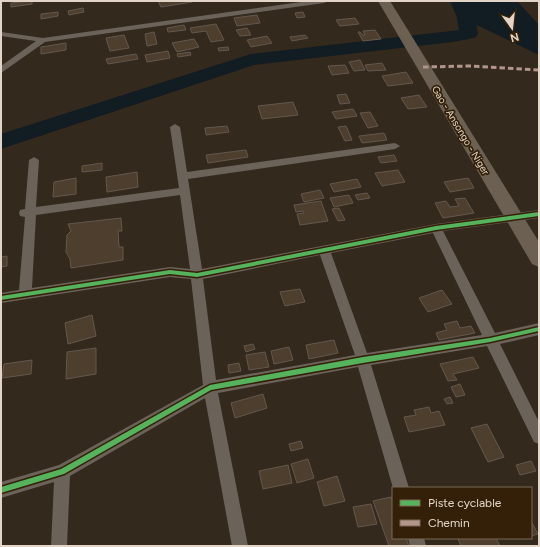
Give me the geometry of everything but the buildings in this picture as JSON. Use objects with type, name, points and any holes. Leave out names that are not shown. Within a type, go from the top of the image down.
[{"type":"main road","name":"Gao - Ansongo - Niger","points":[[384,1],[539,259]]},
{"type":"street","points":[[1,34],[43,40],[324,1]]},
{"type":"street","points":[[1,70],[43,40]]},
{"type":"street","points":[[175,127],[197,275],[210,388],[240,546]]},
{"type":"street","points":[[182,176],[395,146]]},
{"type":"street","points":[[25,294],[27,213],[34,160]]},
{"type":"street","points":[[27,213],[185,191]]},
{"type":"street","points":[[1,298],[170,272],[197,275],[436,228],[539,214]]},
{"type":"street","points":[[436,228],[539,437]]},
{"type":"street","points":[[324,251],[362,360],[401,487]]},
{"type":"street","points":[[1,490],[62,472],[210,388],[362,360],[490,340],[539,328]]},
{"type":"street","points":[[59,546],[62,472]]},
{"type":"shaded area","points":[[450,1],[517,1],[539,25],[539,55],[456,15]]},
{"type":"waterway","points":[[1,142],[251,60],[469,34],[464,7],[465,1]]},
{"type":"marked path","points":[[423,67],[471,66],[539,70]]},
{"type":"cycle path","points":[[1,298],[170,272],[197,275],[436,228],[539,214]]},
{"type":"cycle path","points":[[1,490],[62,472],[210,388],[363,360],[490,340],[539,329]]}]
